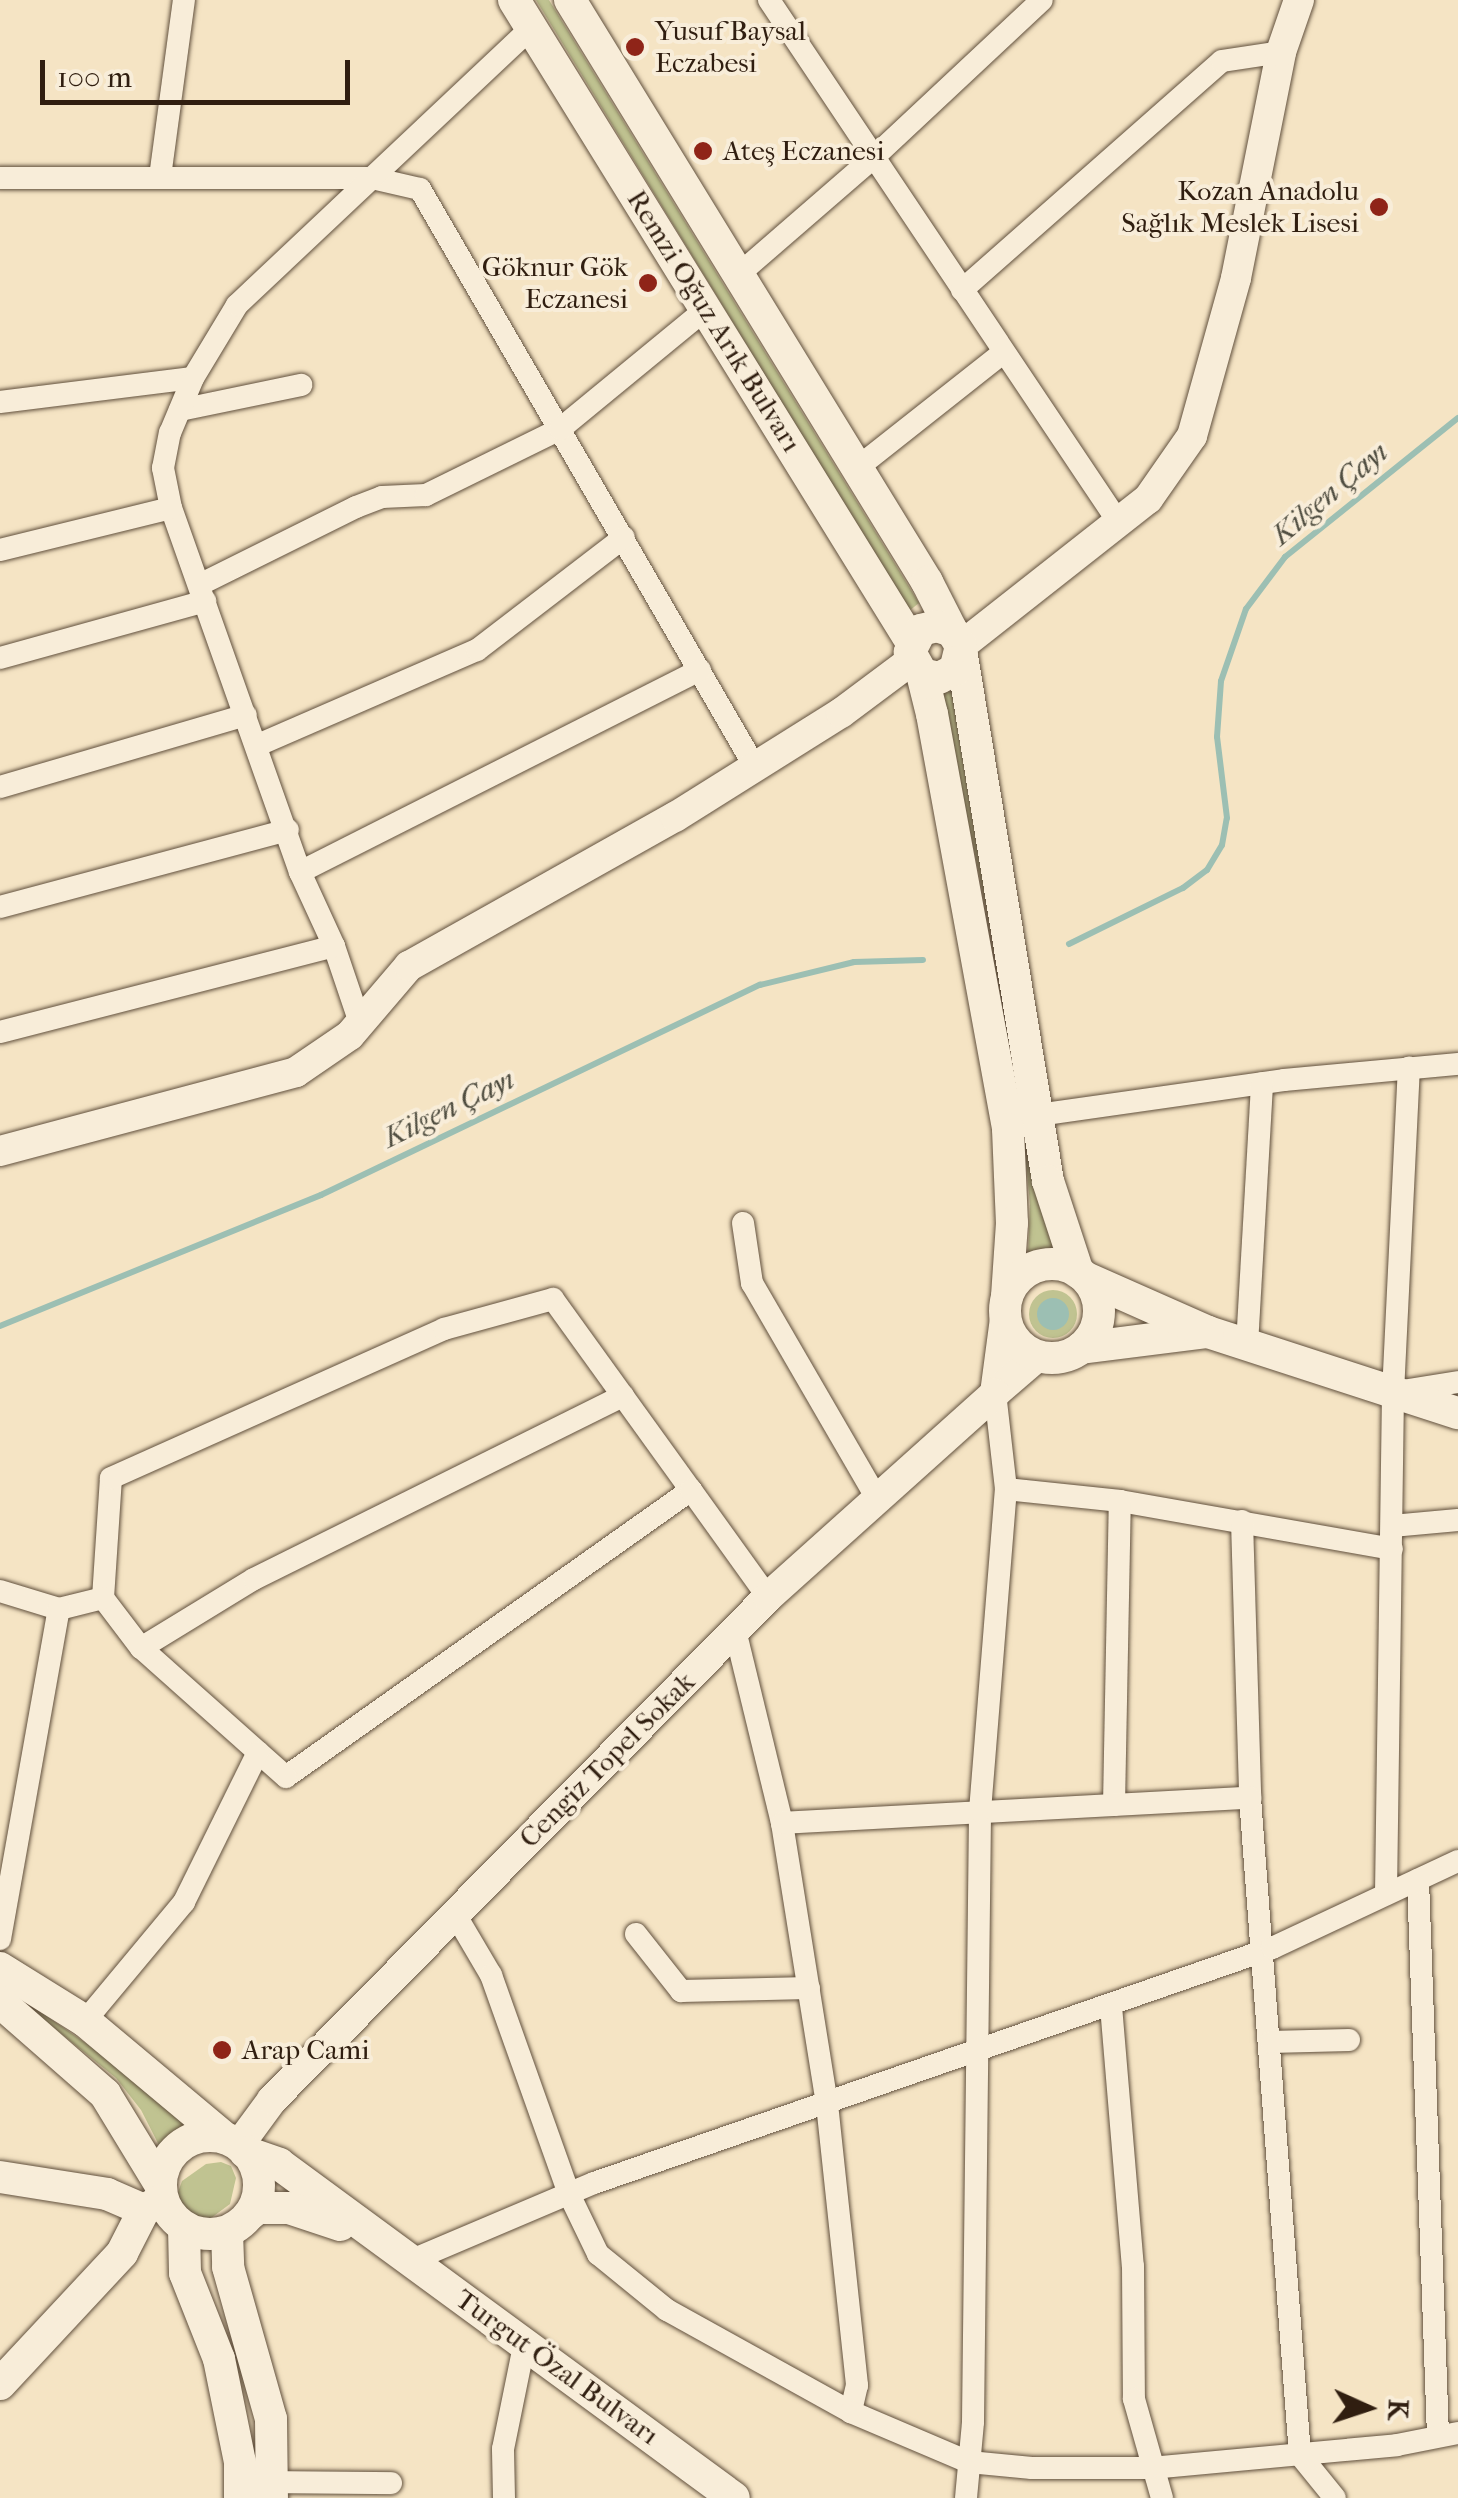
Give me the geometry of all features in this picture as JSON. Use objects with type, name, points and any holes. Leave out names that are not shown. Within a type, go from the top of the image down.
[{"type":"main road","name":"Remzi Oğuz Arık Bulvarı","points":[[570,0],[857,468],[958,644],[1053,1202],[1082,1275],[1099,1306],[1092,1336],[1081,1348]]},
{"type":"main road","name":"Remzi Oğuz Arık Bulvarı","points":[[522,14],[706,309],[915,659],[1008,1129],[1012,1223],[1007,1304]]},
{"type":"main road","points":[[928,626],[958,644],[948,675],[915,659],[928,626]]},
{"type":"main road","points":[[1208,1332],[1081,1348],[1052,1358],[1038,1356],[1014,1339],[1007,1304],[1014,1284],[1036,1266],[1050,1264],[1208,1332],[1458,1414]]},
{"type":"main road","name":"Turgut Özal Bulvarı","points":[[0,1968],[85,2021],[236,2145],[278,2164],[377,2239],[525,2341],[734,2498]]},
{"type":"main road","points":[[0,2002],[106,2094],[166,2209],[185,2273],[219,2358],[240,2462],[240,2498]]},
{"type":"main road","points":[[0,2384],[166,2209],[170,2156],[181,2145],[210,2136],[236,2145],[257,2171],[259,2186],[238,2224],[228,2266],[271,2419],[272,2490]]},
{"type":"main road","name":"Turgut Özal Bulvarı","points":[[0,2177],[107,2194],[166,2209],[206,2234],[238,2224],[258,2208],[289,2208],[377,2239]]},
{"type":"street","points":[[160,178],[184,0]]},
{"type":"street","points":[[769,0],[1119,522]]},
{"type":"street","points":[[738,274],[873,158],[1042,0]]},
{"type":"street","points":[[958,644],[1148,499],[1192,436],[1236,278],[1281,52],[1298,0]]},
{"type":"street","points":[[360,1023],[334,946],[300,872],[171,508],[163,468],[193,378],[236,306],[372,178],[522,14]]},
{"type":"street","points":[[962,290],[1222,61],[1281,52]]},
{"type":"street","points":[[0,178],[372,178],[420,190],[755,767]]},
{"type":"street","points":[[0,658],[202,593],[356,507],[382,497],[426,495],[560,429],[706,309]]},
{"type":"street","points":[[857,468],[1004,352]]},
{"type":"street","points":[[0,402],[193,378]]},
{"type":"street","points":[[180,410],[301,385]]},
{"type":"street","points":[[0,550],[171,508]]},
{"type":"street","points":[[258,745],[477,650],[624,537]]},
{"type":"street","points":[[0,1151],[296,1072],[360,1023],[409,966],[755,767],[841,713],[915,659]]},
{"type":"street","points":[[300,872],[700,670]]},
{"type":"street","points":[[0,787],[246,715]]},
{"type":"street","points":[[0,908],[288,830]]},
{"type":"street","points":[[0,1032],[334,946]]},
{"type":"street","points":[[1038,1116],[1262,1083],[1458,1064]]},
{"type":"street","points":[[1386,1894],[1393,1393],[1410,1067]]},
{"type":"street","points":[[1247,1345],[1262,1083]]},
{"type":"street","points":[[744,1223],[752,1284],[877,1499]]},
{"type":"street","points":[[692,1490],[286,1777],[141,1648],[103,1598],[111,1478],[444,1329],[554,1299],[623,1396],[692,1490],[768,1596]]},
{"type":"street","points":[[966,2498],[980,1811],[1006,1489],[995,1393],[1007,1304]]},
{"type":"street","name":"Cengiz Topel Sokak","points":[[236,2145],[272,2100],[768,1596],[1038,1356]]},
{"type":"street","points":[[1393,1393],[1458,1382]]},
{"type":"street","points":[[141,1648],[254,1579],[623,1396]]},
{"type":"street","points":[[1006,1489],[1392,1538],[1458,1520]]},
{"type":"street","points":[[1114,1804],[1120,1501]]},
{"type":"street","points":[[1242,1521],[1250,1798],[1300,2454],[1334,2498]]},
{"type":"street","points":[[0,1591],[60,1609],[103,1598]]},
{"type":"street","points":[[0,1939],[60,1609]]},
{"type":"street","points":[[735,1630],[782,1823],[827,2104],[857,2385],[850,2412]]},
{"type":"street","points":[[85,2021],[184,1902],[258,1752]]},
{"type":"street","points":[[782,1823],[1250,1798]]},
{"type":"street","points":[[410,2261],[569,2194],[1264,1951],[1458,1861]]},
{"type":"street","points":[[455,1914],[491,1975],[569,2194],[598,2254],[667,2310],[850,2412],[969,2462],[1032,2468],[1151,2468],[1396,2445],[1448,2434],[1418,1880]]},
{"type":"street","points":[[636,1934],[681,1991],[809,1988]]},
{"type":"street","points":[[1112,2006],[1132,2266],[1134,2400],[1162,2498]]},
{"type":"street","points":[[1271,2042],[1349,2040]]},
{"type":"street","points":[[504,2498],[504,2449],[525,2341]]},
{"type":"street","points":[[272,2490],[390,2483]]},
{"type":"green space","points":[[536,0],[549,0],[919,603],[909,611]]},
{"type":"green space","points":[[956,690],[991,931],[941,693]]},
{"type":"green space","points":[[1022,1117],[1056,1253],[1028,1257],[1030,1204]]},
{"type":"green space","points":[[1053,1290],[1070,1297],[1077,1314],[1070,1331],[1053,1338],[1036,1331],[1029,1314],[1036,1297]]},
{"type":"green space","points":[[0,1984],[161,2095],[200,2130],[163,2153],[141,2110],[116,2078]]},
{"type":"green space","points":[[221,2162],[231,2166],[236,2178],[230,2204],[207,2221],[195,2223],[180,2215],[176,2198],[182,2181],[206,2164]]},
{"type":"water","points":[[1053,1298],[1065,1302],[1069,1314],[1065,1326],[1053,1330],[1041,1326],[1037,1314],[1041,1302]]},
{"type":"waterway","name":"Kilgen Çayı","points":[[1069,944],[1183,888],[1207,870],[1222,845],[1227,818],[1217,737],[1221,681],[1246,609],[1285,557],[1458,418]]},
{"type":"waterway","name":"Kilgen Çayı","points":[[0,1326],[321,1195],[760,985],[854,962],[923,960]]},
{"type":"place","name":"Yusuf Baysal Eczabesi","points":[[635,47]]},
{"type":"place","name":"Ateş Eczanesi","points":[[703,151]]},
{"type":"place","name":"Kozan Anadolu Sağlık Meslek Lisesi","points":[[1379,207]]},
{"type":"place","name":"Göknur Gök Eczanesi","points":[[648,283]]},
{"type":"place","name":"Arap Cami","points":[[222,2050]]}]
